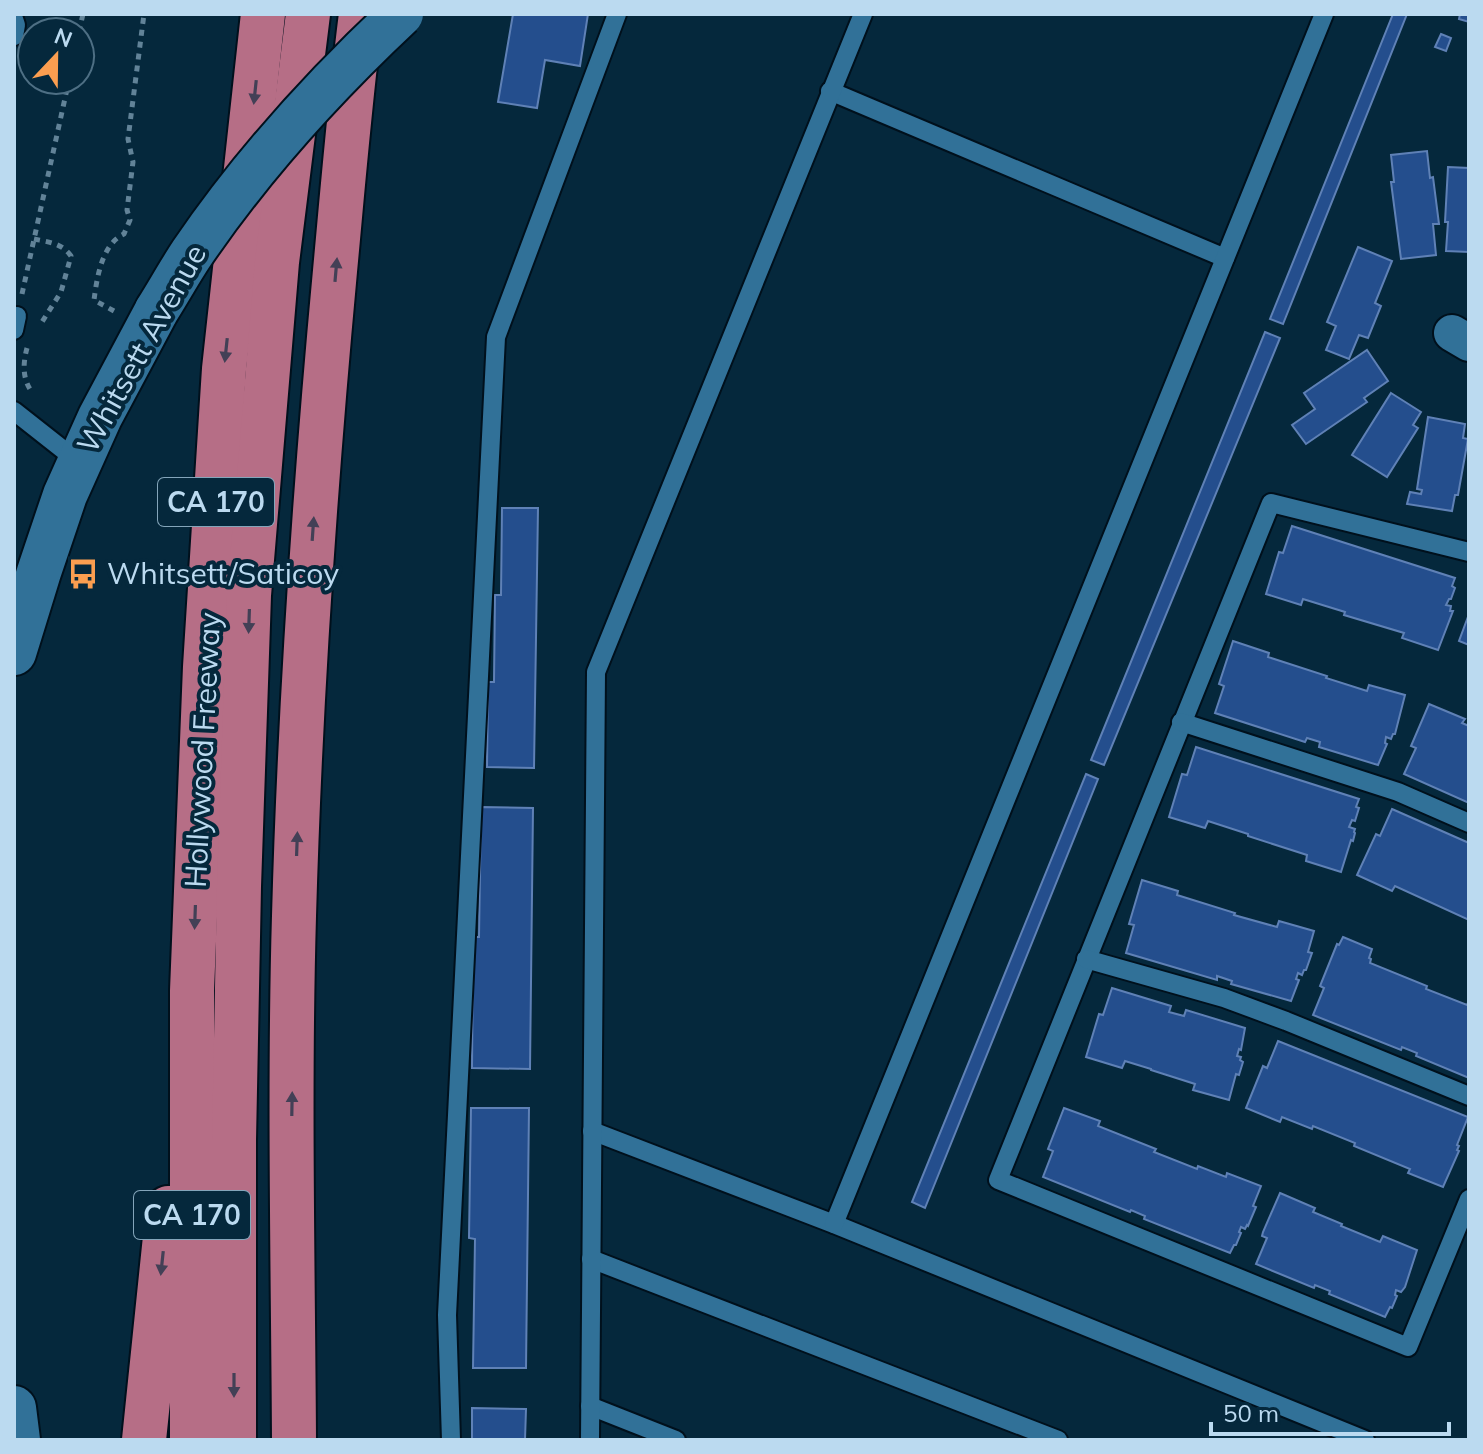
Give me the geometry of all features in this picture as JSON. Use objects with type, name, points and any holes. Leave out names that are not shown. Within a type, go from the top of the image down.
[{"type":"highway","name":"Hollywood Freeway","points":[[192,1440],[192,991],[205,667],[224,369],[263,14]]},
{"type":"highway","points":[[234,1440],[234,1140],[249,595],[277,262],[308,14]]},
{"type":"highway","points":[[263,1440],[261,1091],[267,818],[289,407],[331,14]]},
{"type":"highway","name":"CA 170","points":[[294,1440],[294,917],[323,397],[361,14]]},
{"type":"highway","points":[[144,1440],[192,991]]},
{"type":"highway","points":[[292,1182],[325,1440]]},
{"type":"main road","name":"Whitsett Avenue","points":[[14,653],[61,508],[100,417],[190,255],[263,158],[357,55],[401,14]]},
{"type":"main road","points":[[14,1408],[18,1440]]},
{"type":"lane","points":[[451,1440],[447,1315],[496,337],[617,14]]},
{"type":"lane","points":[[590,1440],[596,672],[863,14]]},
{"type":"lane","points":[[834,1224],[1324,14]]},
{"type":"lane","points":[[14,19],[14,36]]},
{"type":"lane","points":[[830,91],[1225,258]]},
{"type":"lane","points":[[14,411],[80,463]]},
{"type":"lane","points":[[1469,552],[1271,503],[998,1180],[1408,1347],[1469,1199]]},
{"type":"lane","points":[[1181,722],[1398,792],[1469,823]]},
{"type":"lane","points":[[1086,959],[1224,998],[1469,1096]]},
{"type":"lane","points":[[592,1131],[834,1224],[1365,1440]]},
{"type":"lane","points":[[591,1259],[1058,1440]]},
{"type":"lane","points":[[590,1406],[676,1440]]},
{"type":"path","points":[[144,14],[128,139],[133,162],[127,210],[130,220],[124,234],[114,239],[97,273],[94,300],[147,331]]},
{"type":"path","points":[[16,323],[65,96]]},
{"type":"path","points":[[34,239],[59,245],[71,256],[61,292]]},
{"type":"building","points":[[513,14],[588,14],[580,66],[545,60],[537,108],[498,102]]},
{"type":"building","points":[[1393,14],[1407,14],[1283,324],[1270,319]]},
{"type":"building","points":[[1460,14],[1469,14],[1469,22],[1459,19]]},
{"type":"building","points":[[1441,34],[1451,38],[1446,51],[1435,47]]},
{"type":"building","points":[[1427,151],[1439,224],[1433,224],[1436,255],[1401,259],[1391,182],[1394,182],[1391,155]]},
{"type":"building","points":[[1448,167],[1469,168],[1469,252],[1446,251]]},
{"type":"building","points":[[1358,247],[1392,261],[1375,303],[1381,306],[1368,338],[1359,335],[1349,359],[1326,350],[1336,326],[1327,322]]},
{"type":"building","points":[[1265,332],[1280,338],[1104,765],[1091,760]]},
{"type":"building","points":[[1367,350],[1388,381],[1364,398],[1367,402],[1306,444],[1292,425],[1315,409],[1304,393]]},
{"type":"building","points":[[1391,393],[1421,412],[1413,425],[1418,428],[1387,477],[1352,455]]},
{"type":"building","points":[[1428,417],[1465,424],[1463,438],[1468,439],[1452,511],[1407,504],[1410,492],[1421,494],[1422,490],[1417,489]]},
{"type":"building","points":[[502,508],[538,508],[534,768],[487,767],[488,682],[494,682],[495,595],[501,595]]},
{"type":"building","points":[[1292,526],[1455,578],[1452,586],[1455,588],[1446,605],[1451,606],[1450,611],[1453,611],[1438,650],[1402,638],[1404,633],[1344,615],[1345,612],[1303,599],[1301,605],[1266,594],[1279,552],[1283,553]]},
{"type":"building","points":[[1469,614],[1469,645],[1459,641]]},
{"type":"building","points":[[1233,641],[1269,653],[1268,657],[1367,691],[1369,685],[1405,695],[1395,734],[1391,739],[1386,737],[1387,744],[1378,765],[1319,747],[1320,742],[1307,738],[1305,742],[1215,713],[1224,686],[1219,684]]},
{"type":"building","points":[[1429,704],[1465,719],[1462,723],[1469,726],[1469,803],[1404,774],[1416,748],[1411,746]]},
{"type":"building","points":[[1196,747],[1359,799],[1355,821],[1352,820],[1349,827],[1355,829],[1355,833],[1341,872],[1306,861],[1307,855],[1208,821],[1205,828],[1169,817],[1182,774],[1187,775]]},
{"type":"building","points":[[1086,774],[1098,779],[925,1208],[912,1202]]},
{"type":"building","points":[[481,807],[533,808],[530,1069],[472,1068],[473,937],[479,937]]},
{"type":"building","points":[[1392,809],[1469,843],[1469,920],[1395,886],[1392,891],[1357,875],[1376,834],[1380,836]]},
{"type":"building","points":[[1142,880],[1178,891],[1177,895],[1234,915],[1277,927],[1279,921],[1314,931],[1308,952],[1312,953],[1306,970],[1302,975],[1298,973],[1296,979],[1299,980],[1291,1001],[1231,984],[1232,981],[1217,976],[1217,980],[1126,953],[1134,925],[1129,924]]},
{"type":"building","points":[[1343,937],[1372,949],[1370,963],[1467,1005],[1469,1000],[1469,1078],[1416,1056],[1417,1053],[1402,1047],[1401,1050],[1313,1015],[1324,988],[1320,986],[1337,944]]},
{"type":"building","points":[[1112,988],[1171,1006],[1169,1012],[1184,1016],[1186,1010],[1245,1028],[1237,1056],[1243,1062],[1239,1075],[1236,1074],[1229,1100],[1193,1090],[1195,1084],[1125,1061],[1122,1068],[1086,1057],[1099,1014],[1103,1015]]},
{"type":"building","points":[[1278,1041],[1468,1117],[1457,1145],[1459,1151],[1443,1187],[1408,1173],[1410,1169],[1354,1146],[1355,1143],[1313,1126],[1312,1129],[1282,1117],[1280,1122],[1246,1108],[1263,1066],[1267,1068]]},
{"type":"building","points":[[471,1108],[529,1108],[526,1368],[473,1368],[475,1239],[469,1238]]},
{"type":"building","points":[[1064,1108],[1100,1121],[1098,1126],[1156,1149],[1154,1152],[1197,1169],[1198,1166],[1226,1177],[1227,1173],[1261,1186],[1248,1226],[1245,1229],[1241,1227],[1236,1245],[1230,1253],[1144,1219],[1145,1216],[1131,1210],[1043,1177],[1053,1151],[1048,1149]]},
{"type":"building","points":[[1280,1193],[1315,1208],[1313,1212],[1341,1226],[1380,1242],[1383,1236],[1417,1250],[1405,1287],[1401,1292],[1396,1290],[1397,1296],[1385,1317],[1329,1294],[1330,1291],[1315,1285],[1314,1288],[1256,1264],[1267,1238],[1262,1236],[1263,1232]]},
{"type":"building","points":[[472,1408],[526,1409],[525,1440],[472,1440]]},
{"type":"place","name":"Whitsett/Saticoy","points":[[83,574]]}]
